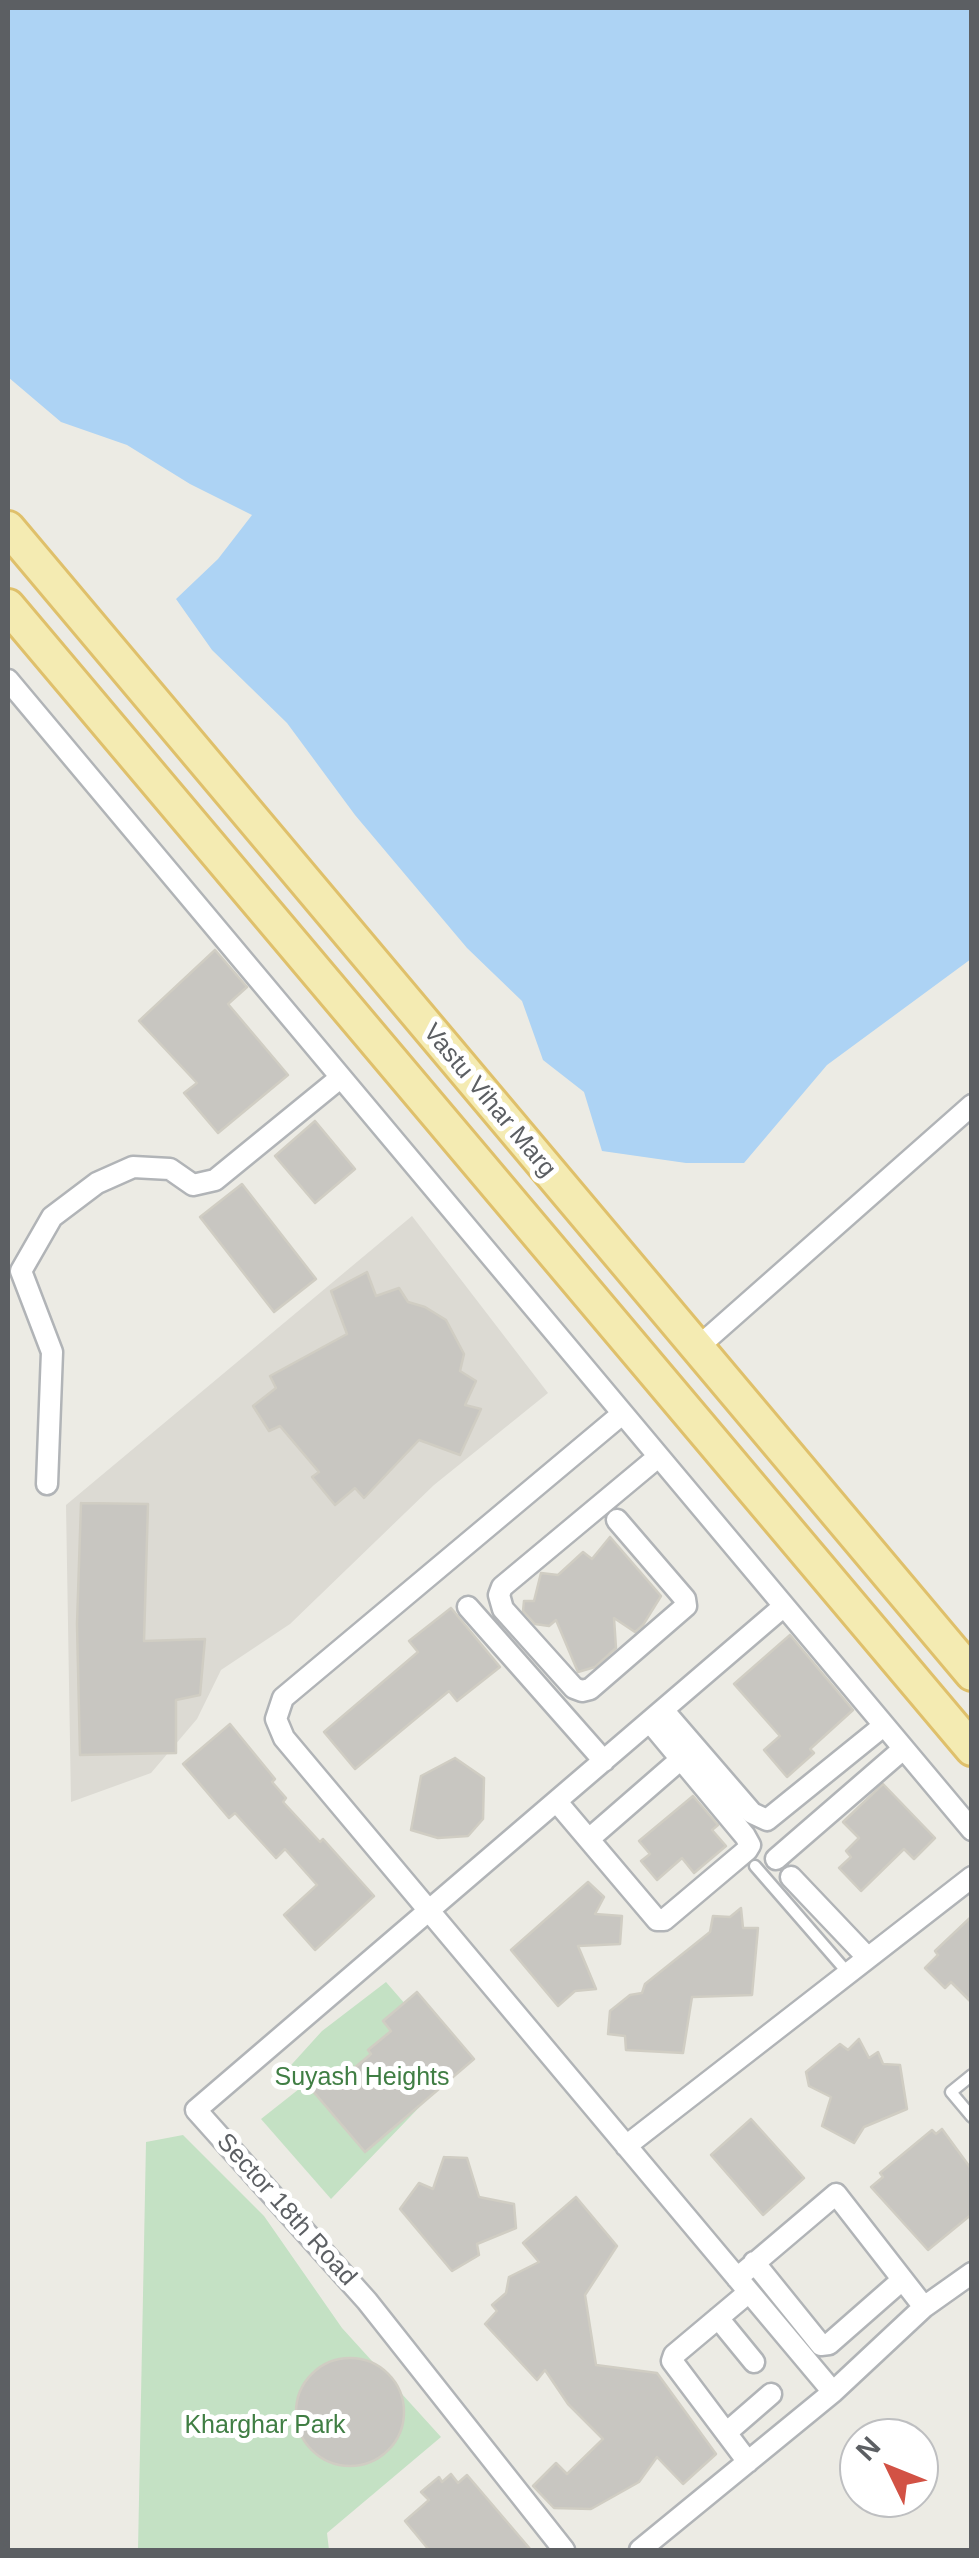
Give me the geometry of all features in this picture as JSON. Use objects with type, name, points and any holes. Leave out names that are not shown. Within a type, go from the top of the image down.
[{"type":"main road","name":"Vastu Vihar Marg","points":[[8,528],[972,1674]]},
{"type":"main road","name":"Vastu Vihar Marg","points":[[8,606],[972,1748]]},
{"type":"street","points":[[8,680],[972,1830]]},
{"type":"street","points":[[47,1484],[52,1352],[21,1271],[52,1217],[97,1183],[133,1167],[170,1168],[193,1185],[215,1180],[340,1078]]},
{"type":"street","points":[[696,1348],[972,1105]]},
{"type":"street","points":[[622,1414],[284,1698],[276,1719],[284,1738],[833,2392]]},
{"type":"street","points":[[617,1520],[685,1599],[686,1606],[590,1690],[582,1691],[574,1688],[503,1608],[499,1594],[502,1587],[658,1457]]},
{"type":"street","name":"Sector 18th Road","points":[[564,2550],[367,2301],[196,2110],[784,1606]]},
{"type":"street","points":[[468,1608],[604,1761]]},
{"type":"street","points":[[657,1716],[752,1814],[767,1820],[882,1726]]},
{"type":"street","points":[[557,1802],[655,1918],[661,1920],[748,1850],[750,1845],[745,1836],[681,1759],[657,1716]]},
{"type":"street","points":[[765,1863],[902,1750]]},
{"type":"street","points":[[589,1840],[681,1759]]},
{"type":"street","points":[[791,1877],[868,1958]]},
{"type":"street","points":[[626,2146],[972,1877]]},
{"type":"street","points":[[748,2462],[672,2361],[718,2318],[743,2285],[754,2262],[836,2194],[924,2308]]},
{"type":"street","points":[[754,2262],[821,2345],[829,2344],[902,2280]]},
{"type":"street","points":[[640,2550],[833,2392],[924,2308],[972,2273]]},
{"type":"street","points":[[718,2318],[754,2362]]},
{"type":"street","points":[[726,2433],[771,2394]]},
{"type":"lane","points":[[765,1863],[848,1973]]},
{"type":"lane","points":[[972,2075],[951,2092],[972,2117]]},
{"type":"shaded area","points":[[412,1216],[548,1393],[434,1485],[290,1624],[221,1670],[197,1719],[151,1773],[71,1802],[66,1505]]},
{"type":"green space","name":"Suyash Heights","points":[[386,1982],[459,2066],[331,2199],[261,2119],[299,2089],[283,2074],[322,2031]]},
{"type":"green space","name":"Kharghar Park","points":[[183,2135],[264,2216],[342,2328],[441,2437],[327,2533],[329,2550],[138,2550],[146,2142]]},
{"type":"water","points":[[8,8],[971,8],[971,959],[827,1065],[744,1163],[686,1163],[602,1151],[584,1092],[543,1060],[522,1001],[467,948],[355,815],[287,723],[212,650],[176,599],[218,559],[252,515],[190,484],[127,445],[61,422],[8,377]]},
{"type":"building","points":[[215,950],[247,987],[228,1004],[288,1075],[218,1133],[184,1093],[197,1083],[139,1021]]},
{"type":"building","points":[[315,1121],[355,1169],[315,1203],[275,1156]]},
{"type":"building","points":[[242,1184],[316,1279],[274,1312],[200,1217]]},
{"type":"building","points":[[367,1272],[376,1296],[399,1288],[408,1302],[446,1320],[464,1354],[460,1371],[476,1381],[465,1405],[481,1409],[460,1455],[419,1440],[364,1498],[355,1488],[335,1505],[312,1477],[319,1472],[280,1426],[269,1431],[253,1406],[276,1388],[270,1376],[347,1334],[331,1291]]},
{"type":"building","points":[[81,1503],[148,1504],[144,1641],[205,1639],[200,1695],[176,1700],[176,1753],[80,1755],[77,1624]]},
{"type":"building","points":[[610,1537],[661,1596],[635,1632],[614,1618],[616,1648],[595,1667],[578,1672],[556,1620],[549,1626],[535,1624],[523,1611],[524,1601],[534,1601],[541,1573],[558,1575],[583,1552],[592,1559]]},
{"type":"building","points":[[451,1608],[500,1667],[457,1701],[449,1691],[355,1769],[324,1732],[418,1652],[409,1641]]},
{"type":"building","points":[[790,1635],[853,1710],[810,1749],[814,1753],[787,1777],[764,1750],[780,1736],[734,1684]]},
{"type":"building","points":[[230,1724],[275,1779],[272,1782],[286,1798],[283,1802],[320,1842],[323,1839],[374,1896],[315,1950],[284,1915],[317,1885],[285,1849],[276,1858],[235,1813],[229,1818],[183,1764]]},
{"type":"building","points":[[455,1758],[484,1778],[483,1819],[468,1836],[438,1838],[411,1830],[421,1776]]},
{"type":"building","points":[[883,1784],[935,1838],[914,1859],[904,1849],[861,1891],[839,1868],[851,1857],[846,1851],[859,1838],[843,1822]]},
{"type":"building","points":[[693,1796],[718,1825],[712,1830],[726,1846],[694,1873],[682,1858],[657,1880],[641,1861],[650,1854],[639,1841]]},
{"type":"building","points":[[588,1882],[604,1897],[595,1914],[622,1916],[620,1944],[578,1946],[596,1989],[575,1991],[558,2006],[511,1950]]},
{"type":"building","points":[[741,1908],[743,1928],[758,1928],[752,1995],[692,1997],[683,2053],[626,2050],[625,2036],[608,2034],[610,2011],[630,1995],[642,1993],[645,1984],[710,1932],[713,1916],[730,1917]]},
{"type":"building","points":[[972,1916],[972,2003],[951,1982],[945,1988],[925,1968],[938,1955],[935,1951]]},
{"type":"building","name":"Suyash Heights","points":[[417,1992],[474,2059],[365,2152],[312,2090],[328,2076],[335,2084],[371,2054],[368,2050],[391,2031],[383,2021]]},
{"type":"building","points":[[859,2039],[869,2058],[878,2052],[883,2064],[900,2065],[907,2109],[864,2127],[854,2143],[822,2126],[831,2097],[809,2086],[806,2072],[840,2044],[848,2050]]},
{"type":"building","points":[[751,2119],[804,2178],[763,2215],[711,2155]]},
{"type":"building","points":[[942,2129],[972,2170],[972,2214],[928,2250],[871,2187],[883,2177],[880,2173],[932,2130],[936,2134]]},
{"type":"building","points":[[444,2157],[467,2158],[479,2197],[514,2204],[516,2228],[477,2244],[479,2255],[452,2271],[400,2209],[419,2183],[433,2189]]},
{"type":"building","points":[[576,2197],[617,2246],[585,2295],[596,2365],[657,2373],[716,2454],[683,2484],[657,2457],[639,2482],[591,2509],[554,2508],[533,2486],[556,2463],[567,2474],[603,2439],[568,2404],[545,2370],[537,2380],[485,2324],[497,2311],[492,2305],[506,2293],[509,2277],[539,2262],[523,2243]]},
{"type":"building","points":[[350,2358],[371,2362],[388,2374],[400,2391],[404,2412],[400,2433],[388,2450],[371,2462],[350,2466],[329,2462],[312,2450],[300,2433],[296,2412],[300,2391],[312,2374],[329,2362]]},
{"type":"building","points":[[451,2474],[458,2483],[467,2475],[531,2550],[429,2550],[405,2521],[429,2500],[421,2492],[439,2477],[442,2482]]}]
